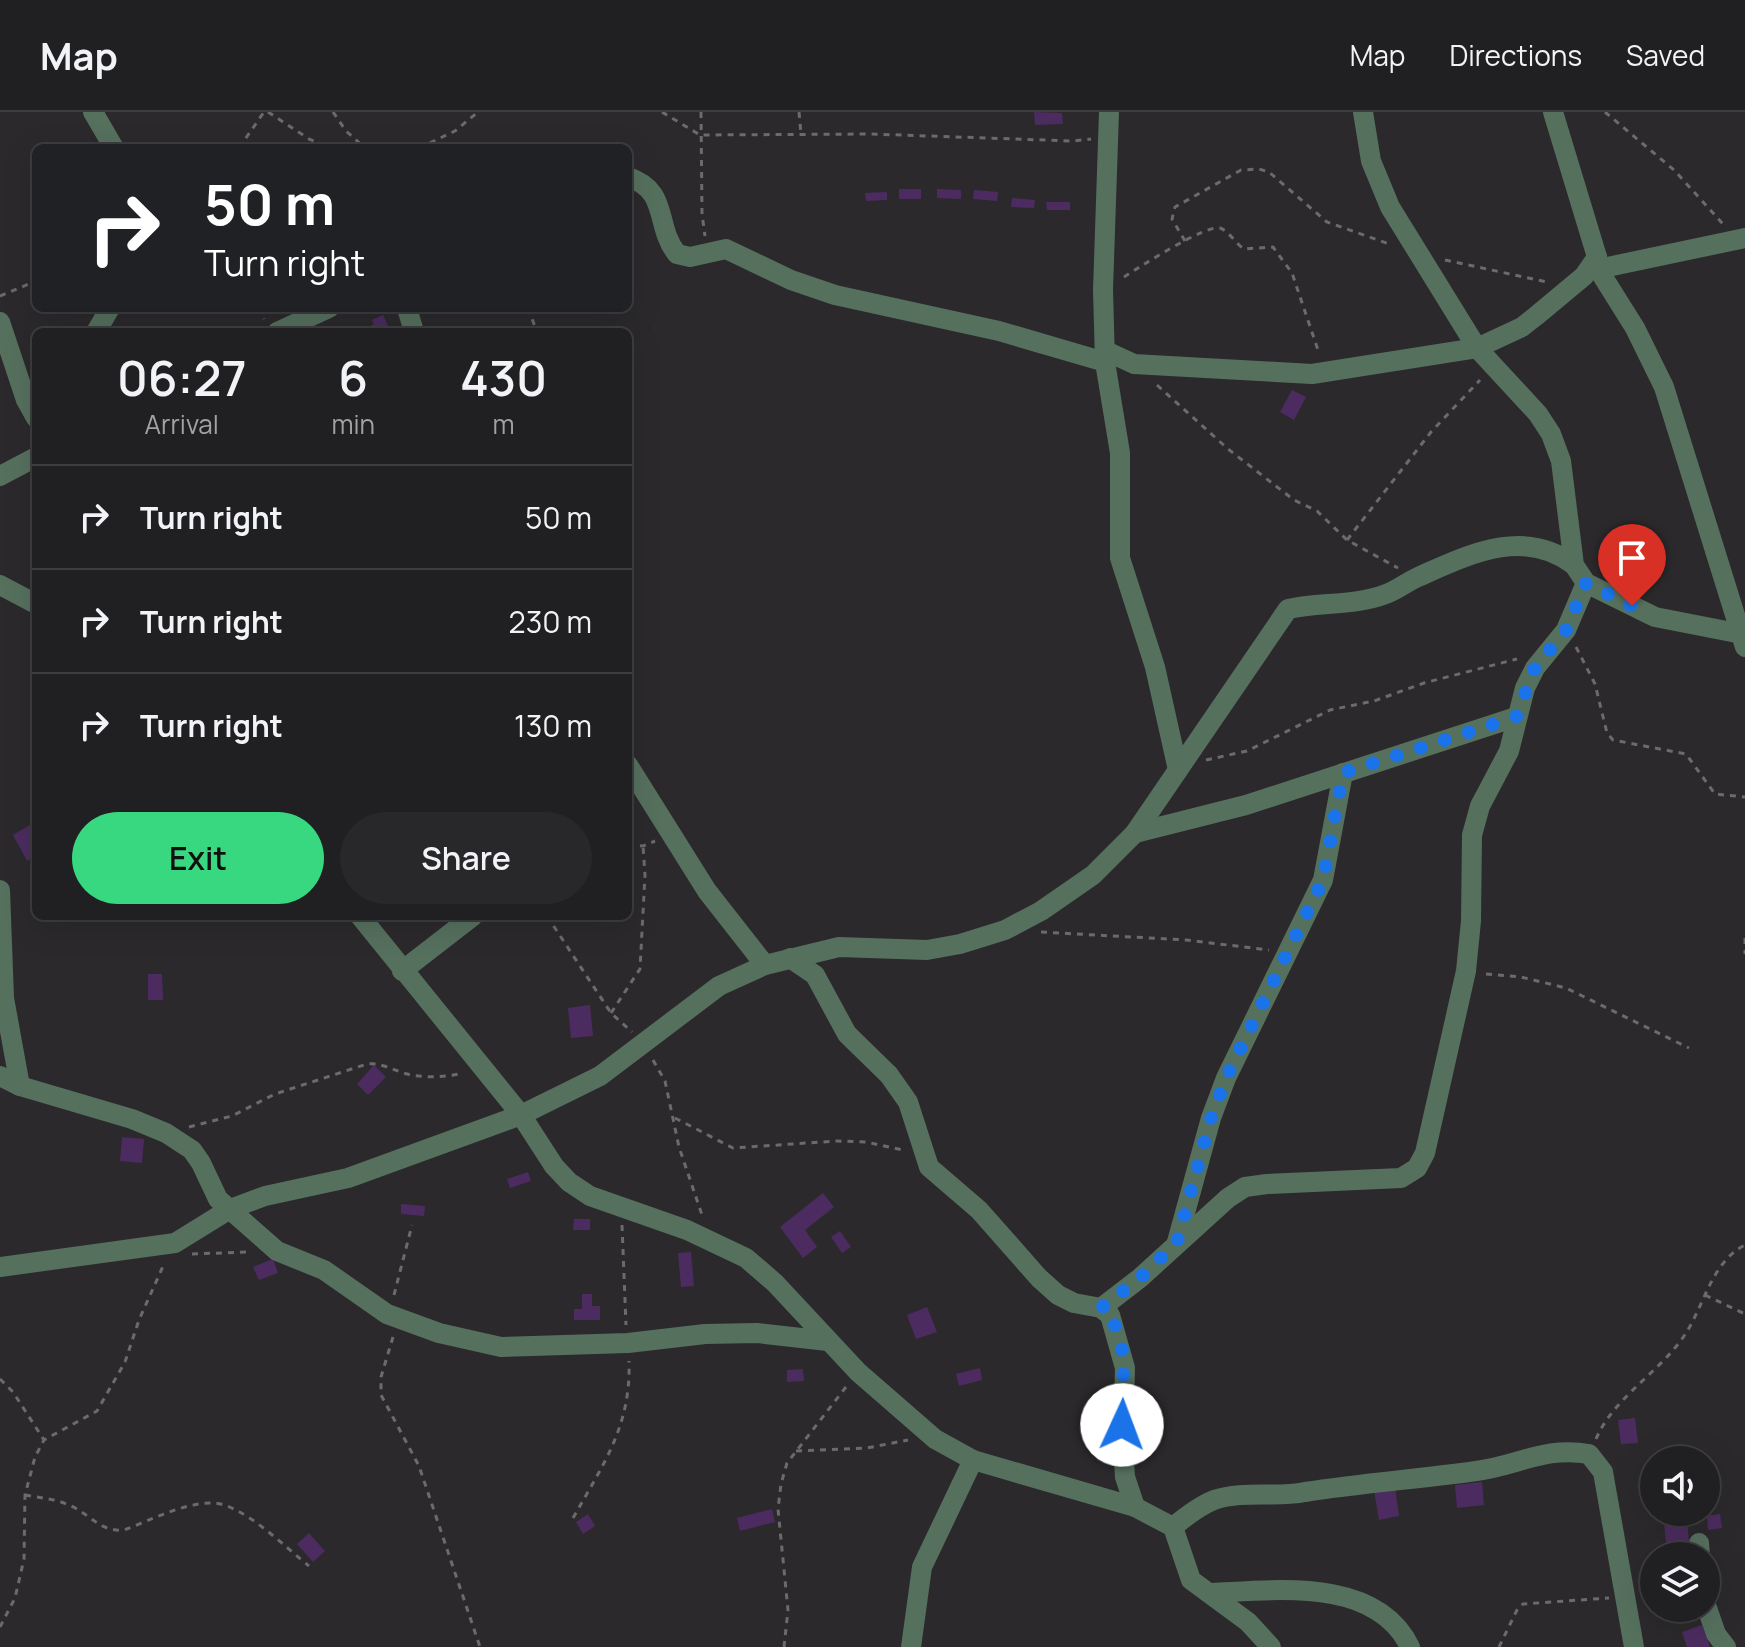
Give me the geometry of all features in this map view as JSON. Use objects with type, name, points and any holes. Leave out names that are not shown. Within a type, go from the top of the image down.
[{"type":"street","points":[[93,112],[112,144]]},
{"type":"street","points":[[1109,112],[1103,290],[1106,356],[1120,453],[1120,558],[1155,667],[1180,767]]},
{"type":"street","points":[[1363,112],[1379,185],[1452,312],[1477,348],[1538,414],[1551,434],[1561,461],[1574,565]]},
{"type":"street","points":[[1553,112],[1598,263],[1664,387],[1743,641]]},
{"type":"street","points":[[632,179],[641,182],[657,198],[666,233],[677,254],[690,257],[726,249],[791,280],[835,295],[1134,364],[1312,374],[1477,348],[1522,327],[1598,263],[1742,239]]},
{"type":"street","points":[[286,328],[320,312]]},
{"type":"street","points":[[0,322],[32,411]]},
{"type":"street","points":[[0,476],[32,459]]},
{"type":"street","points":[[0,1267],[179,1249],[230,1209],[265,1196],[360,1174],[521,1115],[600,1076],[642,1041],[719,986],[765,965],[839,947],[927,950],[1005,930],[1041,911],[1093,875],[1135,833],[1288,609],[1365,600],[1387,594],[1416,578],[1510,545],[1539,546],[1560,554],[1574,565],[1586,583],[1655,617],[1743,641]]},
{"type":"street","points":[[1101,1308],[1245,1187],[1401,1178],[1417,1168],[1425,1153],[1466,971],[1471,921],[1472,835],[1480,806],[1509,751],[1516,717],[1535,668],[1566,630],[1586,583]]},
{"type":"street","points":[[0,585],[32,602]]},
{"type":"street","points":[[1135,833],[1246,805],[1516,717]]},
{"type":"street","points":[[1177,1242],[1211,1118],[1226,1078],[1323,880],[1343,773]]},
{"type":"street","points":[[635,796],[670,836],[734,928],[765,965]]},
{"type":"street","points":[[0,890],[4,998],[20,1086]]},
{"type":"street","points":[[363,920],[521,1115],[554,1166],[569,1182],[622,1209],[687,1230],[746,1258],[775,1283],[858,1372],[935,1439],[973,1460],[1135,1507],[1173,1527],[1191,1580],[1248,1622],[1271,1647]]},
{"type":"street","points":[[402,971],[468,920]]},
{"type":"street","points":[[790,958],[815,975],[847,1034],[889,1075],[908,1102],[929,1167],[979,1210],[1049,1287],[1074,1303],[1101,1308],[1110,1315],[1123,1355],[1125,1477],[1135,1507]]},
{"type":"street","points":[[0,1076],[20,1086],[132,1119],[166,1133],[192,1150],[214,1193],[277,1251],[324,1270],[393,1316],[439,1333],[501,1347],[628,1343],[674,1336],[731,1333],[828,1341]]},
{"type":"street","points":[[1173,1527],[1213,1501],[1246,1494],[1307,1492],[1334,1486],[1478,1471],[1541,1454],[1572,1451],[1589,1454],[1603,1472],[1634,1647]]},
{"type":"street","points":[[911,1647],[922,1567],[973,1460]]},
{"type":"street","points":[[1212,1593],[1303,1591],[1369,1604],[1386,1614],[1403,1633],[1410,1647]]},
{"type":"street","points":[[1712,1622],[1726,1647]]},
{"type":"path","points":[[242,144],[266,112],[322,144]]},
{"type":"path","points":[[333,112],[346,131],[361,144]]},
{"type":"path","points":[[427,144],[455,131],[478,112]]},
{"type":"path","points":[[662,112],[700,135],[801,134],[1073,141],[1108,137]]},
{"type":"path","points":[[701,112],[702,214],[708,252]]},
{"type":"path","points":[[799,112],[801,134]]},
{"type":"path","points":[[1605,112],[1674,170],[1742,239]]},
{"type":"path","points":[[1185,241],[1172,219],[1175,207],[1229,176],[1251,168],[1269,172],[1327,222],[1420,254],[1499,274],[1573,286]]},
{"type":"path","points":[[1103,290],[1185,241],[1219,228],[1244,249],[1268,246],[1278,251],[1292,273],[1321,355]]},
{"type":"path","points":[[0,296],[32,283]]},
{"type":"path","points":[[1347,540],[1431,432],[1492,366]]},
{"type":"path","points":[[1157,385],[1228,449],[1285,490],[1294,500],[1317,511],[1347,540],[1416,578]]},
{"type":"path","points":[[1566,630],[1591,675],[1607,733],[1613,740],[1677,750],[1692,761],[1715,794],[1745,797]]},
{"type":"path","points":[[1180,767],[1247,751],[1330,710],[1374,701],[1465,671],[1528,656]]},
{"type":"path","points":[[632,845],[643,846],[670,836]]},
{"type":"path","points":[[611,1013],[640,969],[645,875],[643,846]]},
{"type":"path","points":[[550,920],[611,1013],[642,1041],[665,1081],[684,1166],[703,1216]]},
{"type":"path","points":[[1035,932],[1186,940],[1289,953]]},
{"type":"path","points":[[1745,938],[1745,954]]},
{"type":"path","points":[[1466,971],[1521,977],[1566,988],[1689,1048]]},
{"type":"path","points":[[166,1133],[232,1116],[275,1094],[367,1064],[377,1064],[410,1075],[446,1077],[481,1069]]},
{"type":"path","points":[[673,1117],[733,1148],[851,1141],[896,1147],[925,1160]]},
{"type":"path","points":[[573,1518],[621,1429],[630,1391],[622,1209]]},
{"type":"path","points":[[412,1225],[381,1377],[381,1395],[419,1466],[480,1647]]},
{"type":"path","points":[[1589,1454],[1617,1405],[1646,1380],[1684,1336],[1726,1259],[1745,1245]]},
{"type":"path","points":[[0,1627],[15,1598],[24,1559],[25,1495],[35,1457],[44,1440],[97,1411],[125,1362],[139,1320],[179,1249],[277,1251]]},
{"type":"path","points":[[1705,1295],[1745,1314]]},
{"type":"path","points":[[785,1646],[788,1610],[778,1509],[787,1463],[858,1372]]},
{"type":"path","points":[[0,1379],[13,1392],[44,1440]]},
{"type":"path","points":[[795,1452],[867,1448],[905,1440],[935,1439]]},
{"type":"path","points":[[25,1495],[59,1500],[76,1508],[102,1528],[112,1531],[124,1530],[190,1506],[215,1502],[238,1510],[309,1566]]},
{"type":"path","points":[[1499,1647],[1518,1608],[1523,1604],[1624,1597]]},
{"type":"building","points":[[1034,112],[1062,113],[1063,124],[1035,125]]},
{"type":"building","points":[[899,189],[921,189],[921,199],[899,199]]},
{"type":"building","points":[[937,189],[961,190],[961,199],[937,198]]},
{"type":"building","points":[[974,190],[998,192],[997,201],[973,199]]},
{"type":"building","points":[[887,192],[887,200],[866,201],[865,193]]},
{"type":"building","points":[[1012,198],[1035,200],[1034,208],[1011,207]]},
{"type":"building","points":[[1046,202],[1070,202],[1070,210],[1047,210]]},
{"type":"building","points":[[383,315],[389,328],[366,328],[374,324],[372,320]]},
{"type":"building","points":[[1292,390],[1306,397],[1294,420],[1280,412]]},
{"type":"building","points":[[32,824],[32,858],[27,861],[13,835]]},
{"type":"building","points":[[148,974],[162,974],[163,1000],[148,1000]]},
{"type":"building","points":[[590,1005],[593,1036],[571,1038],[568,1008]]},
{"type":"building","points":[[374,1065],[386,1077],[368,1095],[357,1084]]},
{"type":"building","points":[[122,1137],[144,1139],[142,1163],[120,1161]]},
{"type":"building","points":[[528,1172],[531,1181],[510,1188],[507,1179]]},
{"type":"building","points":[[823,1193],[834,1207],[805,1230],[817,1247],[803,1258],[780,1227]]},
{"type":"building","points":[[401,1204],[425,1206],[424,1216],[401,1214]]},
{"type":"building","points":[[574,1219],[590,1219],[590,1230],[573,1230]]},
{"type":"building","points":[[840,1231],[851,1247],[842,1253],[831,1237]]},
{"type":"building","points":[[691,1252],[694,1286],[681,1287],[678,1253]]},
{"type":"building","points":[[273,1259],[278,1273],[259,1280],[253,1267]]},
{"type":"building","points":[[582,1294],[592,1294],[592,1306],[600,1306],[600,1320],[574,1320],[574,1309],[582,1309]]},
{"type":"building","points":[[927,1307],[937,1332],[916,1339],[907,1315]]},
{"type":"building","points":[[980,1368],[982,1380],[959,1386],[956,1374]]},
{"type":"building","points":[[803,1369],[804,1381],[787,1382],[787,1370]]},
{"type":"building","points":[[1635,1418],[1638,1443],[1621,1444],[1618,1420]]},
{"type":"building","points":[[1482,1482],[1484,1505],[1457,1508],[1455,1485]]},
{"type":"building","points":[[1395,1487],[1399,1516],[1379,1520],[1374,1490]]},
{"type":"building","points":[[772,1509],[775,1522],[740,1531],[737,1518]]},
{"type":"building","points":[[588,1514],[595,1526],[583,1534],[576,1522]]},
{"type":"building","points":[[1720,1514],[1722,1528],[1708,1530],[1708,1526],[1720,1526]]},
{"type":"building","points":[[1664,1526],[1687,1526],[1689,1542],[1666,1542]]},
{"type":"building","points":[[309,1533],[325,1551],[313,1562],[297,1544]]},
{"type":"building","points":[[1702,1625],[1710,1647],[1687,1647],[1682,1632]]},
{"type":"route","points":[[1122,1425],[1123,1355],[1115,1325],[1110,1315],[1101,1308],[1140,1278],[1177,1242],[1211,1118],[1226,1078],[1323,880],[1343,773],[1516,717],[1535,668],[1566,630],[1586,583],[1632,606]]}]
